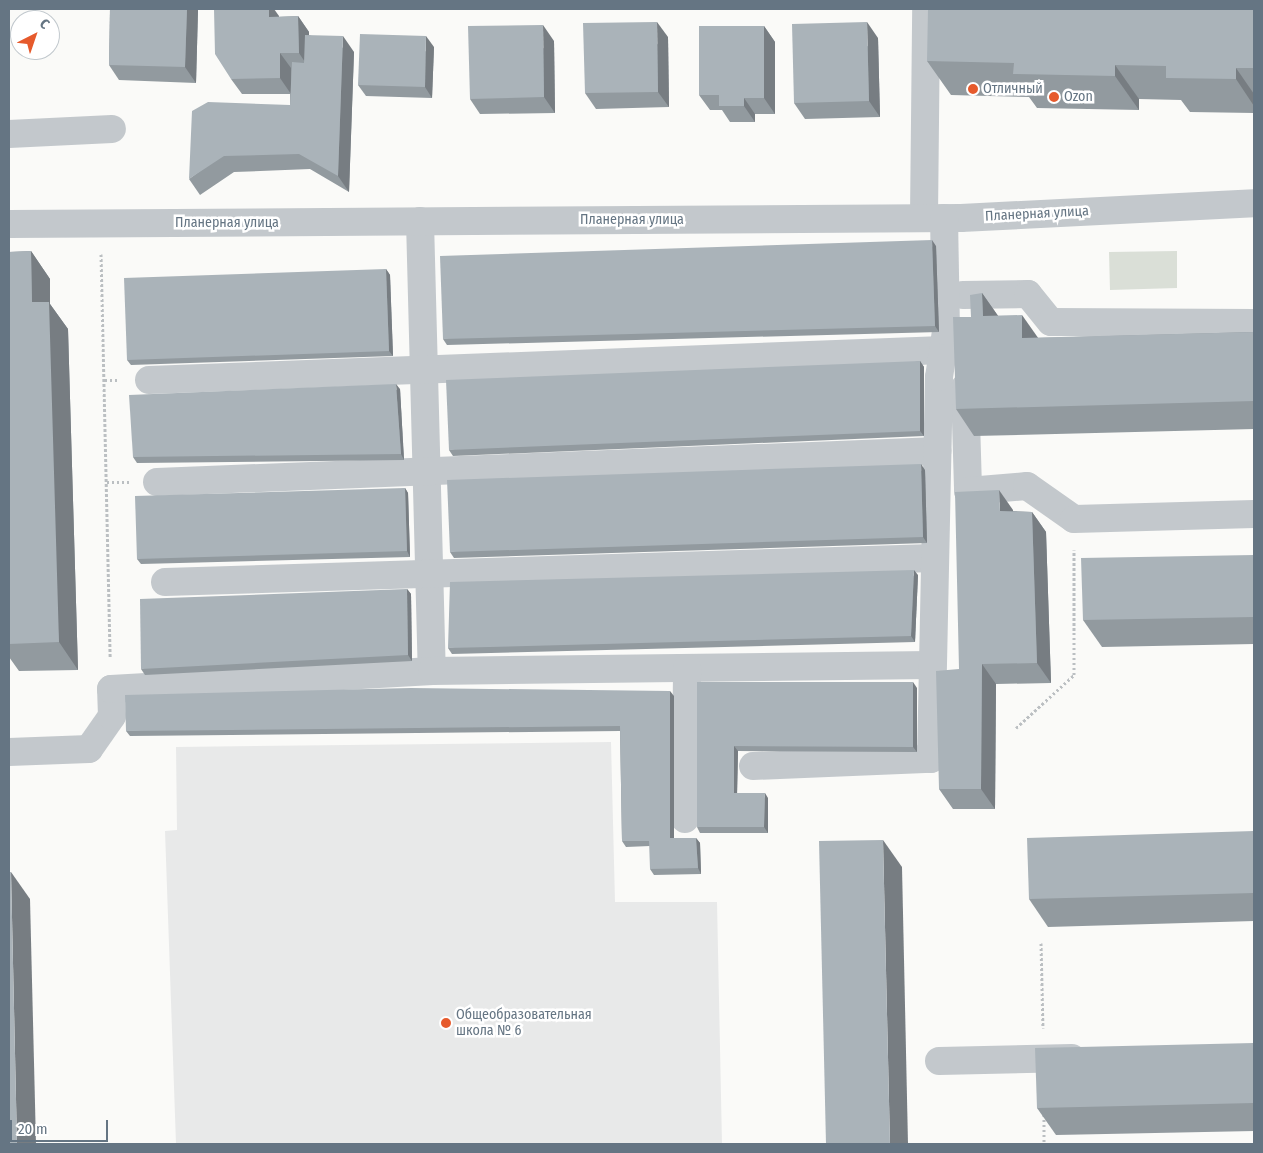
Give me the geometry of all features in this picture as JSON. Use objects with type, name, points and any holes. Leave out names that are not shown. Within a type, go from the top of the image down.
[{"type":"street","points":[[753,766],[931,759],[931,665],[939,378],[946,331],[943,218],[926,9]]},
{"type":"street","points":[[9,134],[112,129]]},
{"type":"street","name":"Планерная улица","points":[[9,224],[943,218],[1254,203]]},
{"type":"street","points":[[943,218],[963,295],[968,491],[1027,486],[1074,519],[1254,514]]},
{"type":"street","points":[[420,221],[432,671]]},
{"type":"street","points":[[963,295],[1028,294],[1051,322],[1254,323]]},
{"type":"street","points":[[149,380],[943,350]]},
{"type":"street","points":[[157,482],[427,473],[937,451]]},
{"type":"street","points":[[165,582],[934,558]]},
{"type":"street","points":[[9,752],[89,749],[112,716],[111,689],[432,671],[931,665]]},
{"type":"street","points":[[685,819],[687,668]]},
{"type":"street","points":[[939,1061],[1101,1057]]},
{"type":"path","points":[[100,224],[111,689]]},
{"type":"path","points":[[1016,728],[1074,674],[1074,519]]},
{"type":"shaded area","points":[[1177,251],[1177,288],[1110,290],[1109,252]]},
{"type":"shaded area","name":"Общеобразовательная школа № 6","points":[[611,742],[615,902],[717,902],[722,1144],[176,1144],[165,831],[177,830],[176,747]]},
{"type":"building","points":[[110,9],[187,9],[185,67],[109,65]]},
{"type":"building","points":[[214,9],[269,9],[269,17],[298,16],[299,53],[280,53],[280,78],[231,79],[215,54]]},
{"type":"building","points":[[928,9],[1254,9],[1254,68],[1236,68],[1236,79],[1166,78],[1166,66],[1115,65],[1115,76],[1013,74],[1014,63],[927,61]]},
{"type":"building","points":[[657,22],[658,92],[585,93],[583,23]]},
{"type":"building","points":[[867,22],[869,101],[794,103],[792,24]]},
{"type":"building","points":[[543,25],[544,97],[470,99],[468,26]]},
{"type":"building","points":[[699,26],[764,26],[764,98],[744,98],[744,106],[719,106],[719,95],[699,95]]},
{"type":"building","points":[[360,34],[426,36],[425,87],[358,85]]},
{"type":"building","points":[[305,35],[343,36],[338,176],[299,154],[224,156],[189,179],[192,111],[208,102],[290,105],[292,62],[304,63]]},
{"type":"building","points":[[932,240],[935,326],[443,339],[440,256]]},
{"type":"building","points":[[31,251],[32,302],[49,302],[59,642],[9,644],[9,252]]},
{"type":"building","points":[[386,269],[389,351],[127,360],[124,278]]},
{"type":"building","points":[[982,293],[983,316],[1022,315],[1022,338],[1254,332],[1254,401],[956,409],[953,317],[971,317],[970,295]]},
{"type":"building","points":[[920,361],[920,431],[449,450],[446,380]]},
{"type":"building","points":[[396,384],[401,454],[133,457],[129,395]]},
{"type":"building","points":[[921,464],[923,537],[450,552],[447,480]]},
{"type":"building","points":[[405,488],[407,551],[137,559],[135,496]]},
{"type":"building","points":[[999,490],[1000,511],[1032,512],[1037,663],[982,664],[981,789],[939,789],[936,671],[959,669],[955,492]]},
{"type":"building","points":[[1254,555],[1254,617],[1083,620],[1081,558]]},
{"type":"building","points":[[914,570],[911,636],[448,648],[450,582]]},
{"type":"building","points":[[407,589],[408,655],[141,669],[140,599]]},
{"type":"building","points":[[697,682],[913,682],[913,747],[734,746],[734,793],[765,793],[764,827],[697,827]]},
{"type":"building","points":[[411,688],[670,691],[670,838],[696,838],[698,868],[650,869],[649,841],[622,841],[620,726],[126,731],[125,695]]},
{"type":"building","points":[[1254,831],[1254,893],[1029,899],[1027,838]]},
{"type":"building","points":[[883,840],[890,1144],[826,1144],[819,841]]},
{"type":"building","points":[[9,872],[11,872],[17,1144],[9,1144]]},
{"type":"building","points":[[1254,1043],[1254,1103],[1037,1108],[1035,1048]]},
{"type":"place","name":"Отличный","points":[[973,89]]},
{"type":"place","name":"Ozon","points":[[1054,97]]},
{"type":"place","name":"Общеобразовательная школа № 6","points":[[446,1023]]}]
